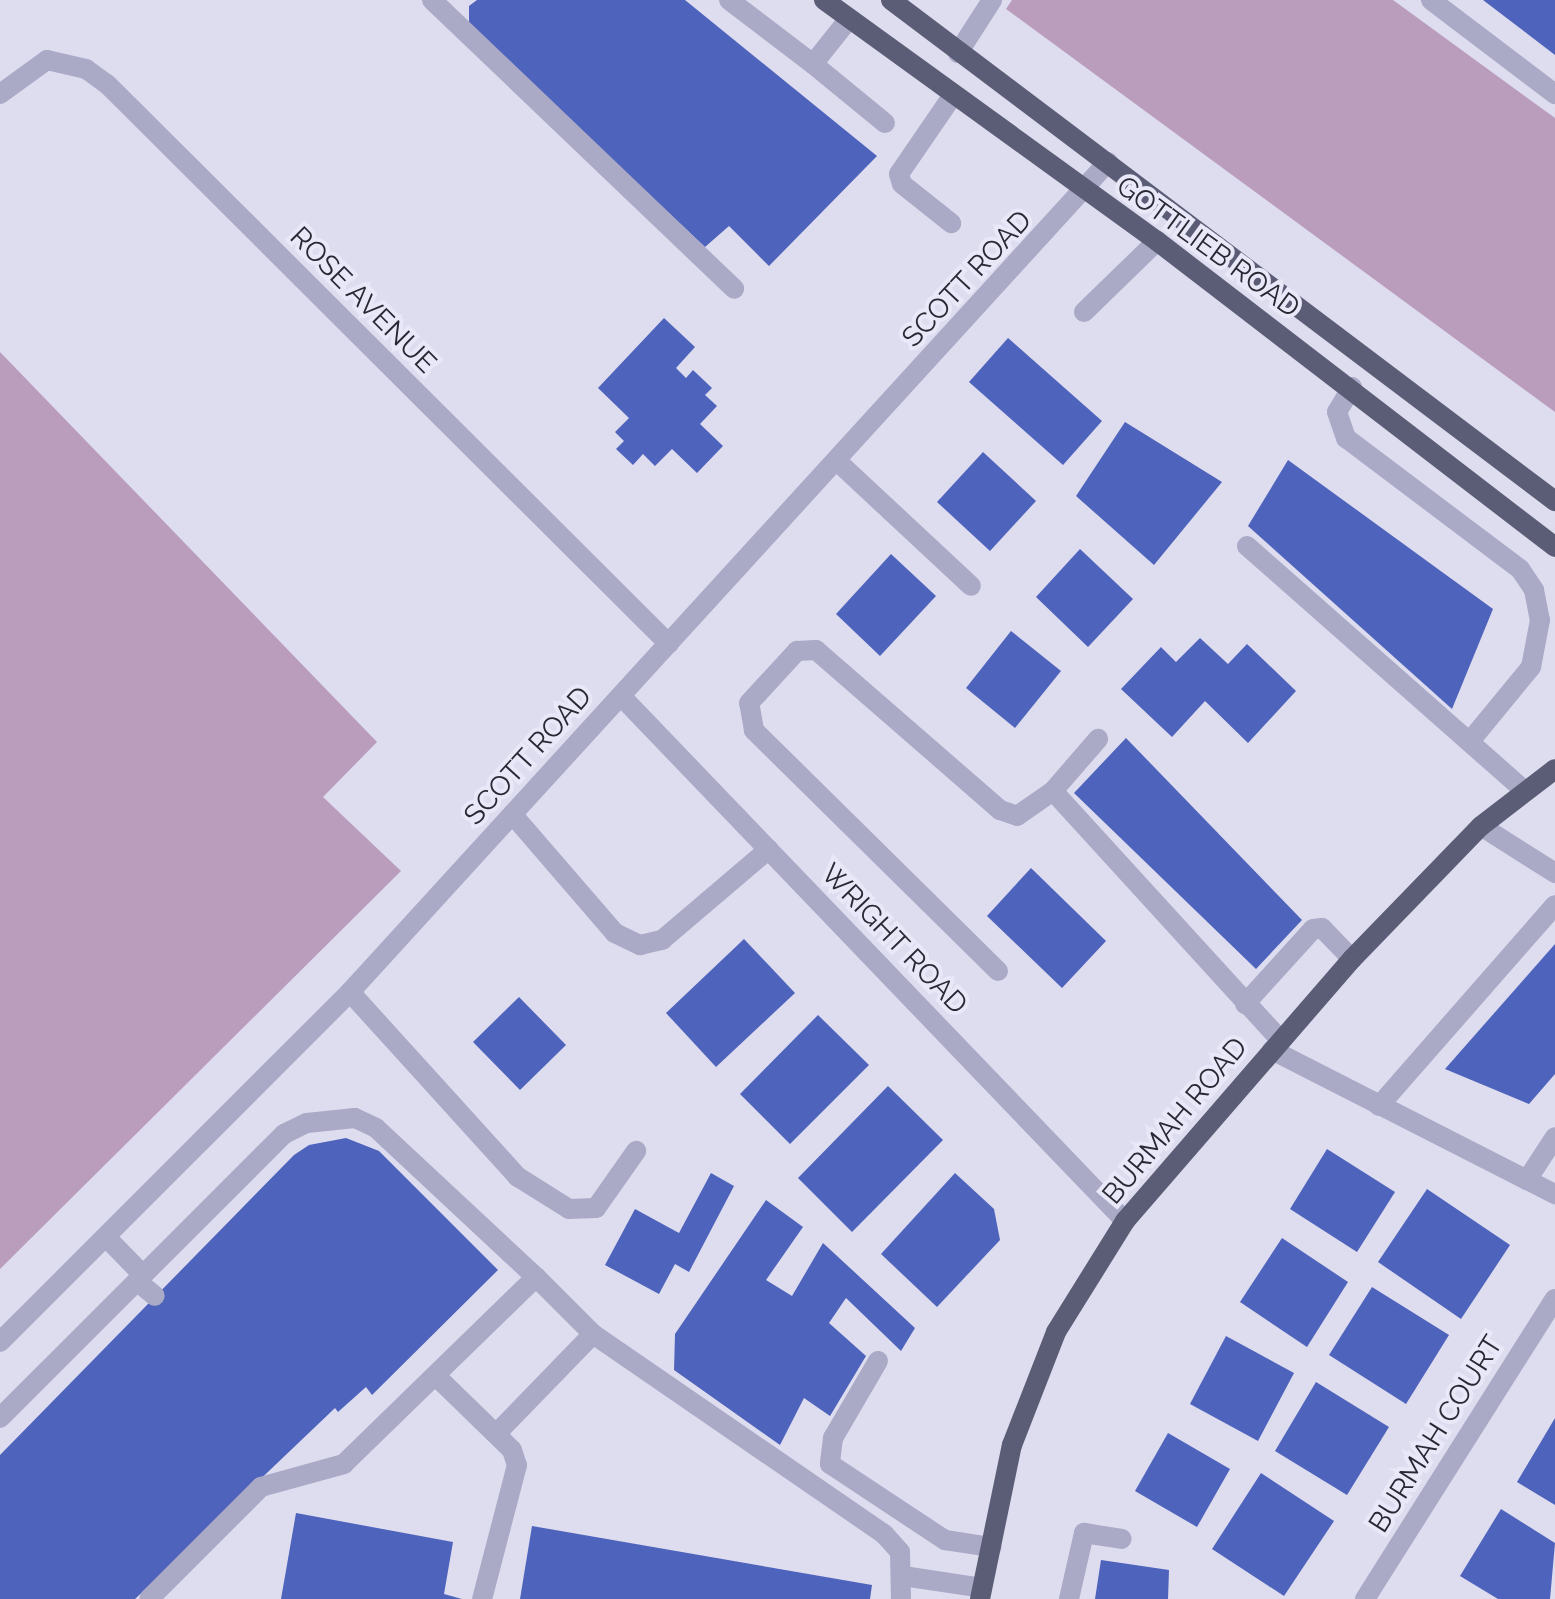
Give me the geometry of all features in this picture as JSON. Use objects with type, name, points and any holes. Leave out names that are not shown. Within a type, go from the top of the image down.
[{"type":"main road","name":"GOTTLIEB ROAD","points":[[824,0],[951,98],[1084,194],[1157,241],[1352,387],[1555,547]]},
{"type":"main road","name":"GOTTLIEB ROAD","points":[[891,0],[1555,501]]},
{"type":"main road","name":"BURMAH ROAD","points":[[981,1594],[1012,1445],[1056,1332],[1125,1221],[1352,959],[1481,826],[1555,769]]},
{"type":"street","points":[[729,0],[885,123]]},
{"type":"street","points":[[958,53],[992,0]]},
{"type":"street","points":[[1431,0],[1555,94]]},
{"type":"street","points":[[443,4],[734,289]]},
{"type":"street","points":[[813,64],[848,20]]},
{"type":"street","name":"ROSE AVENUE","points":[[0,94],[47,60],[73,63],[107,84],[669,644]]},
{"type":"street","points":[[951,98],[899,174],[902,184],[951,223]]},
{"type":"street","name":"SCOTT ROAD","points":[[0,1342],[350,992],[1084,194],[1108,162]]},
{"type":"street","points":[[1084,312],[1157,241]]},
{"type":"street","points":[[1352,387],[1337,412],[1346,438],[1520,569],[1534,590],[1540,620],[1531,667],[1471,740]]},
{"type":"street","points":[[837,461],[971,586]]},
{"type":"street","points":[[1247,546],[1471,740],[1524,790]]},
{"type":"street","points":[[998,971],[754,730],[749,703],[797,651],[816,650],[1008,815],[1026,815],[1053,791],[1098,739]]},
{"type":"street","name":"WRIGHT ROAD","points":[[621,696],[1125,1221]]},
{"type":"street","points":[[1053,791],[1245,1004],[1276,1046],[1379,1106],[1555,1194]]},
{"type":"street","points":[[513,815],[615,933],[640,945],[662,940],[769,849]]},
{"type":"street","points":[[1481,826],[1555,873]]},
{"type":"street","points":[[1379,1106],[1555,905]]},
{"type":"street","points":[[1245,1004],[1313,929],[1322,928],[1352,959]]},
{"type":"street","points":[[350,992],[518,1177],[569,1209],[596,1208],[636,1151]]},
{"type":"street","points":[[0,1418],[284,1134],[330,1118],[355,1118],[376,1128],[593,1334],[884,1534],[900,1552],[903,1576],[901,1599]]},
{"type":"street","points":[[1527,1180],[1555,1137]]},
{"type":"street","points":[[107,1238],[136,1282],[155,1296]]},
{"type":"street","points":[[149,1599],[261,1487],[344,1464],[438,1378],[536,1277]]},
{"type":"street","name":"BURMAH COURT","points":[[1365,1599],[1555,1299]]},
{"type":"street","points":[[496,1434],[593,1334]]},
{"type":"street","points":[[878,1361],[833,1438],[830,1464],[945,1540],[991,1547]]},
{"type":"street","points":[[438,1378],[496,1434],[517,1465],[482,1599]]},
{"type":"street","points":[[1069,1599],[1084,1533],[1122,1539]]},
{"type":"street","points":[[903,1576],[981,1594]]},
{"type":"shaded area","points":[[1012,0],[1393,0],[1555,118],[1555,412],[1006,9]]},
{"type":"shaded area","points":[[0,352],[377,742],[323,797],[401,871],[0,1269]]},
{"type":"building","points":[[477,0],[685,0],[877,156],[769,266],[729,226],[705,247],[469,25],[469,6]]},
{"type":"building","points":[[1483,0],[1555,0],[1555,55]]},
{"type":"building","points":[[664,318],[695,347],[676,368],[686,378],[693,370],[712,388],[705,395],[717,406],[700,424],[723,446],[697,473],[672,449],[655,466],[643,454],[633,465],[616,449],[624,441],[615,432],[629,418],[598,388]]},
{"type":"building","points":[[1008,338],[1102,421],[1063,465],[969,382]]},
{"type":"building","points":[[1125,422],[1222,482],[1154,565],[1076,496]]},
{"type":"building","points":[[983,452],[1036,501],[990,551],[937,502]]},
{"type":"building","points":[[1288,460],[1493,609],[1452,709],[1248,526]]},
{"type":"building","points":[[1080,549],[1133,599],[1088,647],[1036,597]]},
{"type":"building","points":[[891,554],[936,596],[880,656],[836,614]]},
{"type":"building","points":[[1011,631],[1061,671],[1015,728],[966,688]]},
{"type":"building","points":[[1200,638],[1228,664],[1247,644],[1296,691],[1248,743],[1205,701],[1172,737],[1121,689],[1161,647],[1176,662]]},
{"type":"building","points":[[1126,738],[1302,920],[1256,969],[1074,793]]},
{"type":"building","points":[[1031,868],[1106,941],[1062,988],[987,916]]},
{"type":"building","points":[[744,939],[795,993],[716,1067],[666,1013]]},
{"type":"building","points":[[1555,944],[1555,1074],[1529,1104],[1445,1069]]},
{"type":"building","points":[[519,997],[566,1045],[520,1090],[473,1042]]},
{"type":"building","points":[[818,1015],[869,1065],[790,1144],[740,1094]]},
{"type":"building","points":[[888,1086],[943,1140],[852,1232],[798,1178]]},
{"type":"building","points":[[346,1138],[379,1151],[498,1270],[372,1395],[366,1387],[338,1412],[335,1408],[135,1599],[0,1599],[0,1455],[294,1155],[309,1145]]},
{"type":"building","points":[[1327,1149],[1395,1192],[1357,1252],[1290,1209]]},
{"type":"building","points":[[711,1173],[734,1186],[689,1272],[675,1264],[659,1294],[605,1265],[635,1209],[679,1233]]},
{"type":"building","points":[[955,1173],[994,1209],[1000,1240],[937,1307],[881,1254]]},
{"type":"building","points":[[1427,1189],[1510,1245],[1461,1319],[1378,1262]]},
{"type":"building","points":[[766,1200],[803,1227],[766,1280],[792,1296],[823,1243],[915,1328],[901,1351],[846,1298],[829,1323],[866,1356],[830,1416],[804,1398],[780,1445],[674,1370],[675,1334]]},
{"type":"building","points":[[1282,1238],[1348,1282],[1307,1347],[1240,1302]]},
{"type":"building","points":[[1372,1287],[1449,1335],[1406,1404],[1329,1355]]},
{"type":"building","points":[[1226,1336],[1294,1373],[1258,1441],[1190,1404]]},
{"type":"building","points":[[1316,1382],[1389,1427],[1347,1495],[1275,1451]]},
{"type":"building","points":[[1555,1418],[1555,1505],[1517,1482]]},
{"type":"building","points":[[1168,1433],[1230,1469],[1197,1527],[1135,1491]]},
{"type":"building","points":[[1261,1473],[1334,1521],[1284,1596],[1212,1549]]},
{"type":"building","points":[[1501,1509],[1555,1543],[1550,1599],[1498,1599],[1460,1576]]},
{"type":"building","points":[[296,1513],[453,1542],[444,1594],[462,1599],[281,1599]]},
{"type":"building","points":[[532,1526],[872,1585],[870,1599],[520,1599]]},
{"type":"building","points":[[1101,1560],[1169,1570],[1168,1599],[1095,1599]]}]
